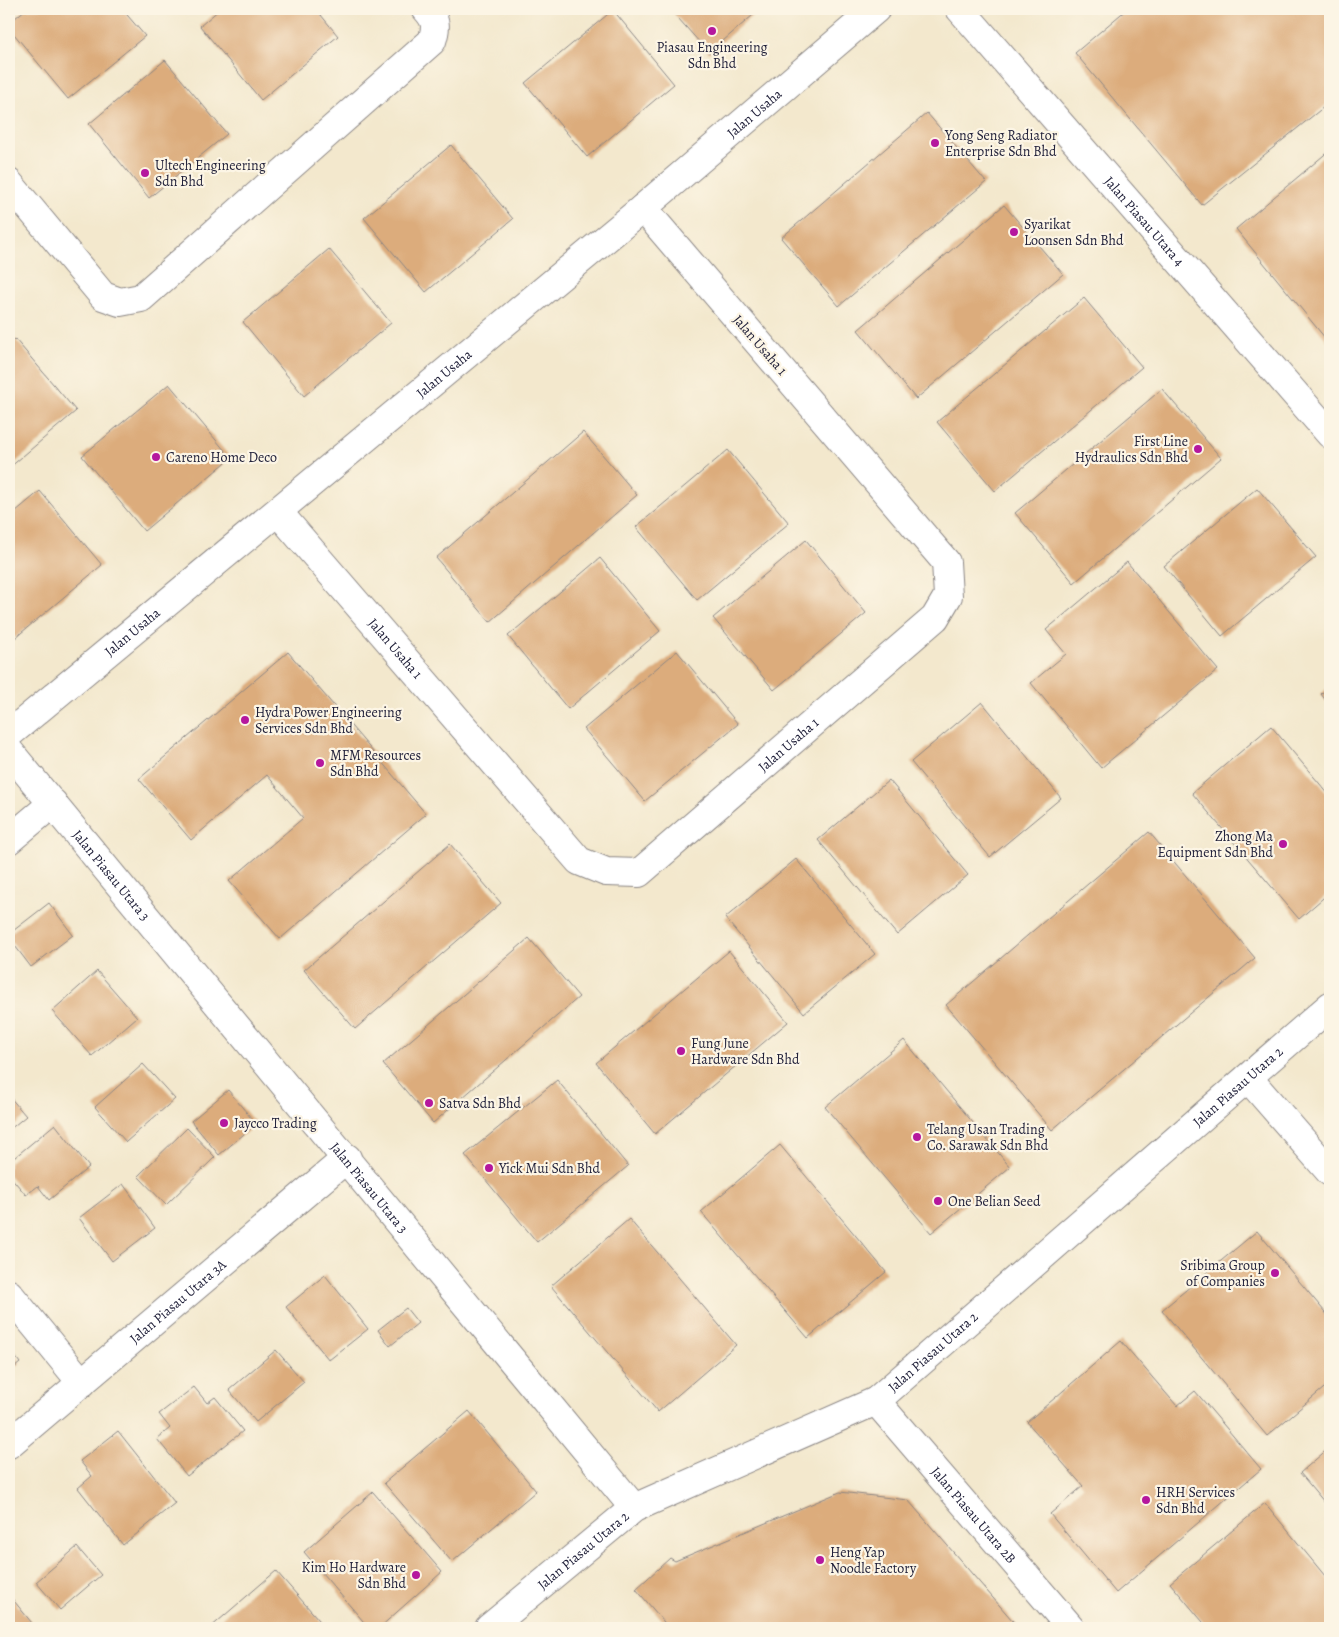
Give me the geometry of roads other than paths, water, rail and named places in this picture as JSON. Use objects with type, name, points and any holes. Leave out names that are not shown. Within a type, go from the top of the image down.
[{"type":"street","points":[[9,183],[103,296],[120,302],[141,298],[432,40],[436,29],[435,19],[426,9]]},
{"type":"street","name":"Jalan Usaha","points":[[9,734],[643,208],[876,9]]},
{"type":"street","name":"Jalan Piasau Utara 4","points":[[960,9],[1330,434]]},
{"type":"street","name":"Jalan Usaha 1","points":[[278,512],[579,861],[606,872],[639,873],[935,618],[948,596],[946,562],[643,208]]},
{"type":"street","name":"Jalan Piasau Utara 3","points":[[9,751],[347,1158],[634,1508]]},
{"type":"street","points":[[9,840],[52,803]]},
{"type":"street","name":"Jalan Piasau Utara 2","points":[[489,1628],[634,1508],[876,1401],[1330,1006]]},
{"type":"street","points":[[1248,1078],[1330,1172]]},
{"type":"street","name":"Jalan Piasau Utara 3A","points":[[9,1444],[347,1158]]},
{"type":"street","points":[[9,1294],[82,1383]]},
{"type":"street","name":"Jalan Piasau Utara 2B","points":[[876,1401],[1071,1628]]},
{"type":"place","name":"Piasau Engineering Sdn Bhd","points":[[712,31]]},
{"type":"place","name":"Yong Seng Radiator Enterprise Sdn Bhd","points":[[935,143]]},
{"type":"place","name":"Ultech Engineering Sdn Bhd","points":[[145,173]]},
{"type":"place","name":"Syarikat Loonsen Sdn Bhd","points":[[1014,232]]},
{"type":"place","name":"First Line Hydraulics Sdn Bhd","points":[[1198,449]]},
{"type":"place","name":"Careno Home Deco","points":[[156,457]]},
{"type":"place","name":"Hydra Power Engineering Services Sdn Bhd","points":[[245,720]]},
{"type":"place","name":"MFM Resources Sdn Bhd","points":[[320,763]]},
{"type":"place","name":"Zhong Ma Equipment Sdn Bhd","points":[[1283,844]]},
{"type":"place","name":"Fung June Hardware Sdn Bhd","points":[[681,1051]]},
{"type":"place","name":"Satva Sdn Bhd","points":[[429,1103]]},
{"type":"place","name":"Jaycco Trading","points":[[224,1123]]},
{"type":"place","name":"Telang Usan Trading Co. Sarawak Sdn Bhd","points":[[917,1137]]},
{"type":"place","name":"Yick Mui Sdn Bhd","points":[[489,1168]]},
{"type":"place","name":"One Belian Seed","points":[[938,1201]]},
{"type":"place","name":"Sribima Group of Companies","points":[[1275,1273]]},
{"type":"place","name":"HRH Services Sdn Bhd","points":[[1146,1500]]},
{"type":"place","name":"Heng Yap Noodle Factory","points":[[820,1560]]},
{"type":"place","name":"Kim Ho Hardware Sdn Bhd","points":[[416,1575]]}]
